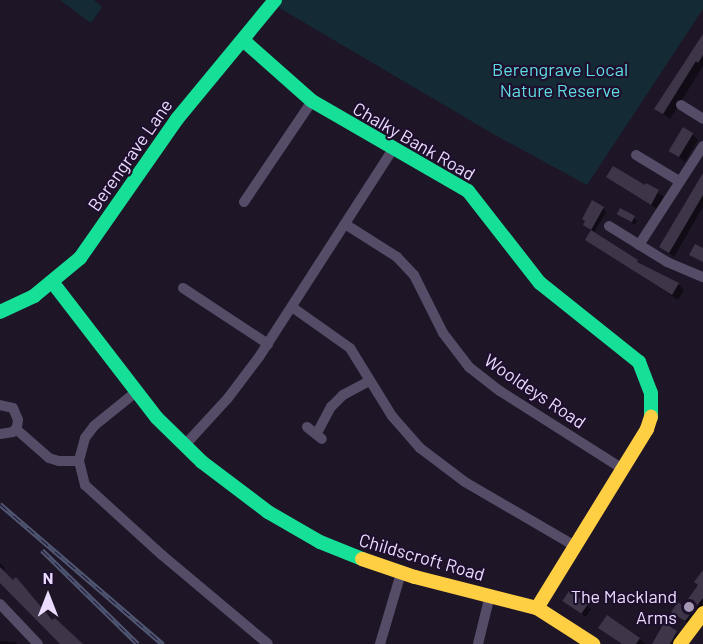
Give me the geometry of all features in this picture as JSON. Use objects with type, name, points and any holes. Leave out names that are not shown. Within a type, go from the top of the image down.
[{"type":"street","name":"Berengrave Lane","points":[[0,312],[34,296],[53,283],[80,258],[177,119],[275,0]]},
{"type":"street","name":"Chalky Bank Road","points":[[243,40],[312,101],[468,191],[540,283],[639,362],[651,393],[652,412],[647,429],[537,608]]},
{"type":"street","points":[[244,202],[312,101]]},
{"type":"street","points":[[681,105],[703,119]]},
{"type":"street","points":[[639,245],[703,146]]},
{"type":"street","points":[[184,446],[236,388],[268,344],[393,149]]},
{"type":"street","points":[[637,170],[640,157],[679,181]]},
{"type":"street","name":"Wooldeys Road","points":[[345,224],[397,258],[414,275],[443,333],[469,367],[500,391],[624,469]]},
{"type":"street","points":[[609,226],[667,262],[703,277]]},
{"type":"street","name":"Childscroft Road","points":[[53,283],[136,392],[184,446],[230,485],[286,524],[338,550],[401,573],[537,608],[593,644]]},
{"type":"street","points":[[183,288],[268,344]]},
{"type":"street","points":[[292,307],[350,348],[392,416],[420,448],[465,482],[575,546]]},
{"type":"street","points":[[316,433],[332,407],[343,395],[369,381]]},
{"type":"street","points":[[136,392],[89,431],[82,443],[79,461],[83,480],[95,496],[246,628],[268,644]]},
{"type":"street","points":[[0,405],[8,405],[16,412],[18,423],[16,429],[0,434]]},
{"type":"street","points":[[16,429],[49,458],[59,461],[79,461]]},
{"type":"street","points":[[380,644],[401,573]]},
{"type":"street","points":[[478,644],[490,595]]},
{"type":"street","points":[[1,608],[38,644]]},
{"type":"street","points":[[681,644],[703,613]]},
{"type":"green space","points":[[60,0],[94,0],[102,7],[91,23]]},
{"type":"green space","name":"Berengrave Local Nature Reserve","points":[[281,0],[703,0],[703,9],[587,185],[495,135],[276,6]]},
{"type":"building","points":[[703,34],[703,55],[698,63],[696,61],[663,114],[654,109]]},
{"type":"building","points":[[683,127],[693,133],[679,157],[669,151]]},
{"type":"building","points":[[613,166],[645,185],[646,183],[659,190],[651,205],[606,177]]},
{"type":"building","points":[[703,173],[703,195],[669,253],[659,247]]},
{"type":"building","points":[[592,200],[604,207],[591,230],[583,225],[585,221],[582,219]]},
{"type":"building","points":[[620,208],[635,216],[632,222],[617,214]]},
{"type":"building","points":[[591,230],[638,260],[637,262],[679,283],[672,295],[585,240]]},
{"type":"building","points":[[695,244],[703,248],[703,262],[689,255]]},
{"type":"building","points":[[0,567],[13,580],[16,577],[52,620],[55,618],[83,644],[60,644],[0,583]]},
{"type":"building","points":[[703,570],[703,598],[685,621],[671,612],[678,602],[683,606],[698,585],[694,582]]},
{"type":"building","points":[[569,591],[588,604],[581,614],[562,601]]},
{"type":"building","points":[[607,615],[640,638],[636,644],[622,644],[598,628]]},
{"type":"building","points":[[664,623],[677,631],[670,644],[652,644]]},
{"type":"railway","points":[[0,504],[163,644]]},
{"type":"railway","points":[[42,550],[138,644]]},
{"type":"traffic: fast","points":[[0,312],[34,296],[80,258],[177,119],[275,0]]},
{"type":"traffic: fast","points":[[243,40],[312,101],[468,191],[540,283],[639,362],[651,393],[651,417]]},
{"type":"traffic: fast","points":[[53,283],[157,418],[202,462],[268,512],[320,542],[362,559]]},
{"type":"traffic: slow","points":[[537,608],[647,429],[651,417]]},
{"type":"traffic: slow","points":[[362,559],[415,577],[537,608],[593,644]]},
{"type":"traffic: slow","points":[[680,644],[703,613]]},
{"type":"place","name":"The Mackland Arms","points":[[689,607]]}]
